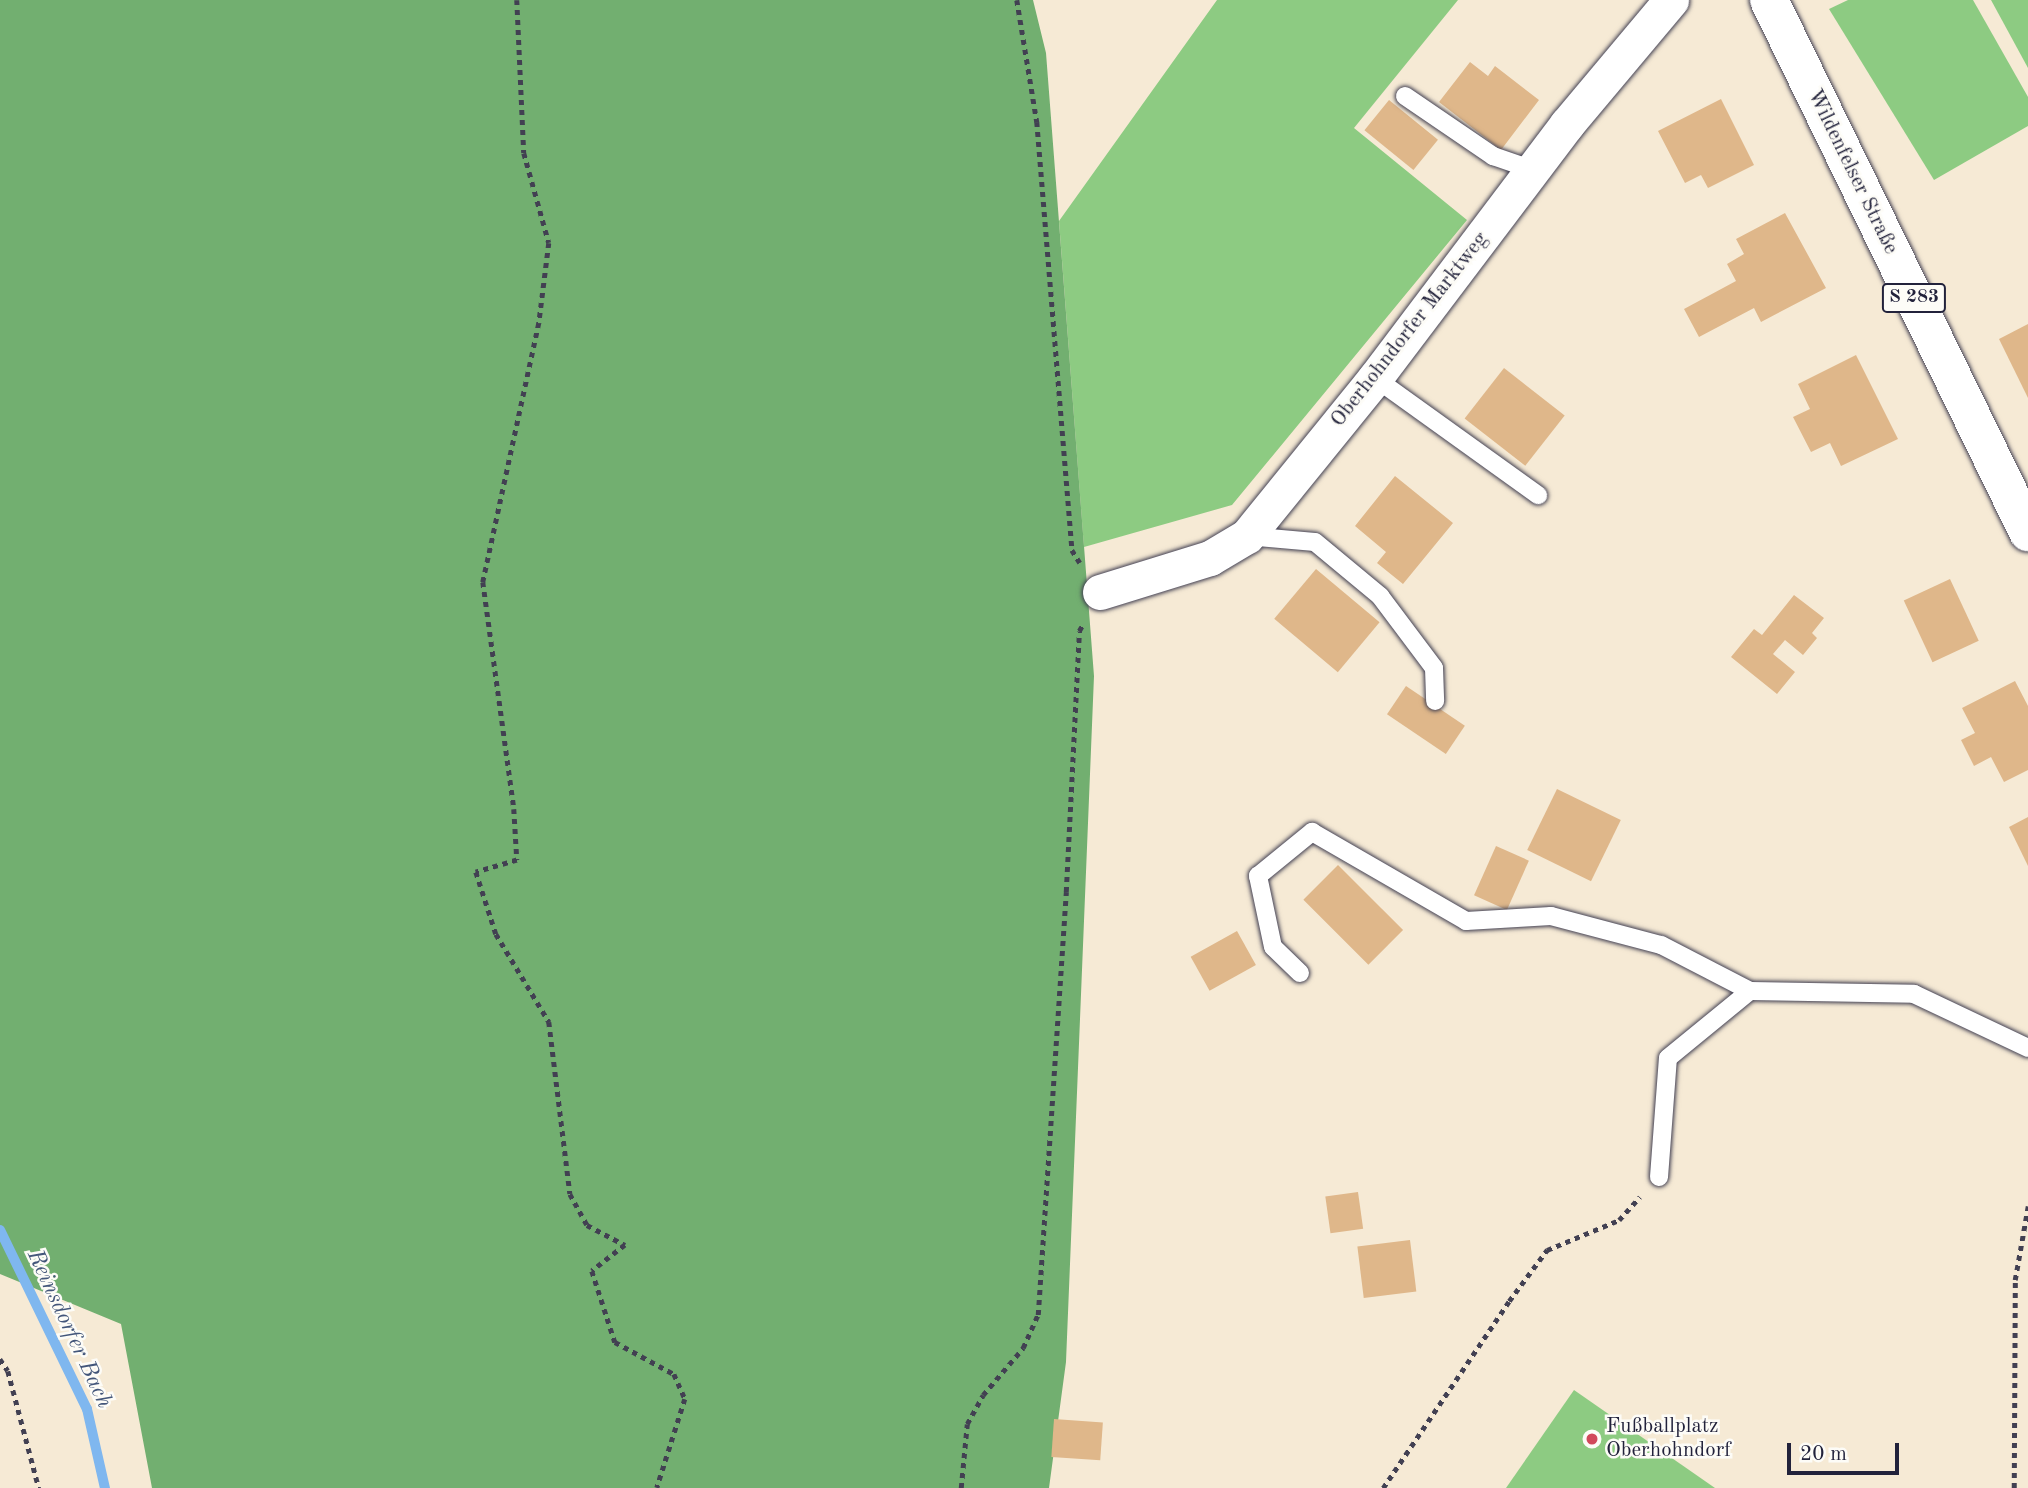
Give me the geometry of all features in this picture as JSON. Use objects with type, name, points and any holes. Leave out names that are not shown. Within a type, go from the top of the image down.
[{"type":"main road","name":"Wildenfelser Straße","points":[[1769,0],[2028,532]]},
{"type":"street","name":"Oberhohndorfer Marktweg","points":[[1100,592],[1210,558],[1247,536],[1375,378],[1567,124],[1671,0]]},
{"type":"lane","points":[[1405,96],[1493,156],[1534,170]]},
{"type":"lane","points":[[1375,378],[1538,495]]},
{"type":"lane","points":[[1247,536],[1315,542],[1380,596],[1434,668],[1435,701]]},
{"type":"lane","points":[[1300,973],[1273,947],[1258,876],[1312,832],[1466,921],[1551,916],[1661,945],[1751,991],[1914,994],[2028,1048]]},
{"type":"lane","points":[[1659,1177],[1668,1058],[1751,991]]},
{"type":"path","points":[[517,0],[524,153],[549,243],[540,323],[482,582],[514,809],[517,859],[477,872],[496,934],[549,1022],[570,1194],[587,1225],[625,1245],[592,1271],[615,1342],[674,1374],[685,1399],[657,1488]]},
{"type":"path","points":[[1017,0],[1037,122],[1072,550]]},
{"type":"path","points":[[961,1488],[967,1424],[983,1395],[1023,1348],[1038,1315],[1066,891],[1079,631]]},
{"type":"path","points":[[1383,1488],[1509,1301],[1547,1250],[1619,1220],[1659,1177]]},
{"type":"path","points":[[2014,1488],[2015,1280],[2028,1206]]},
{"type":"path","points":[[0,1359],[9,1371],[38,1488]]},
{"type":"path","points":[[0,1367],[9,1371]]},
{"type":"green space","points":[[0,0],[1033,0],[1046,53],[1094,676],[1066,1362],[1049,1488],[152,1488],[121,1324],[0,1274]]},
{"type":"green space","points":[[1217,0],[1458,0],[1354,128],[1467,220],[1232,505],[1084,547],[1059,221]]},
{"type":"green space","points":[[1848,0],[1973,0],[2028,97],[2028,126],[1934,180],[1829,9]]},
{"type":"green space","points":[[1991,0],[2028,0],[2028,68]]},
{"type":"green space","name":"Fußballplatz Oberhohndorf","points":[[1574,1390],[1715,1488],[1506,1488]]},
{"type":"building","points":[[1470,62],[1488,76],[1495,66],[1539,100],[1501,150],[1439,102]]},
{"type":"building","points":[[1721,99],[1754,165],[1708,188],[1701,175],[1685,183],[1658,131]]},
{"type":"building","points":[[1389,100],[1438,140],[1413,170],[1364,130]]},
{"type":"building","points":[[1785,213],[1826,288],[1761,322],[1754,308],[1699,337],[1684,309],[1736,281],[1727,264],[1744,254],[1736,239]]},
{"type":"building","points":[[2028,324],[2028,398],[1999,339]]},
{"type":"building","points":[[1856,355],[1898,439],[1841,466],[1830,443],[1811,452],[1793,417],[1810,409],[1798,384]]},
{"type":"building","points":[[1504,368],[1565,415],[1525,466],[1465,418]]},
{"type":"building","points":[[1395,476],[1453,523],[1403,584],[1377,563],[1386,552],[1355,526]]},
{"type":"building","points":[[1316,569],[1380,622],[1338,672],[1274,619]]},
{"type":"building","points":[[1950,579],[1979,641],[1933,662],[1904,601]]},
{"type":"building","points":[[1794,595],[1824,618],[1812,633],[1817,638],[1803,655],[1785,640],[1773,654],[1795,672],[1777,694],[1731,657],[1754,629],[1762,635]]},
{"type":"building","points":[[2015,681],[2028,706],[2028,770],[2004,782],[1991,757],[1974,766],[1961,740],[1975,733],[1962,708]]},
{"type":"building","points":[[1406,686],[1465,726],[1446,754],[1387,714]]},
{"type":"building","points":[[1557,789],[1621,820],[1591,881],[1527,850]]},
{"type":"building","points":[[2028,817],[2028,866],[2009,827]]},
{"type":"building","points":[[1496,846],[1529,861],[1507,910],[1474,895]]},
{"type":"building","points":[[1338,865],[1403,930],[1368,965],[1303,900]]},
{"type":"building","points":[[1237,931],[1256,965],[1210,991],[1191,957]]},
{"type":"building","points":[[1358,1192],[1363,1229],[1330,1233],[1325,1197]]},
{"type":"building","points":[[1410,1240],[1416,1292],[1364,1298],[1357,1246]]},
{"type":"building","points":[[1054,1419],[1103,1422],[1100,1460],[1051,1457]]},
{"type":"waterway","name":"Reinsdorfer Bach","points":[[0,1230],[87,1409],[105,1488]]},
{"type":"place","name":"Fußballplatz Oberhohndorf","points":[[1592,1439]]}]
